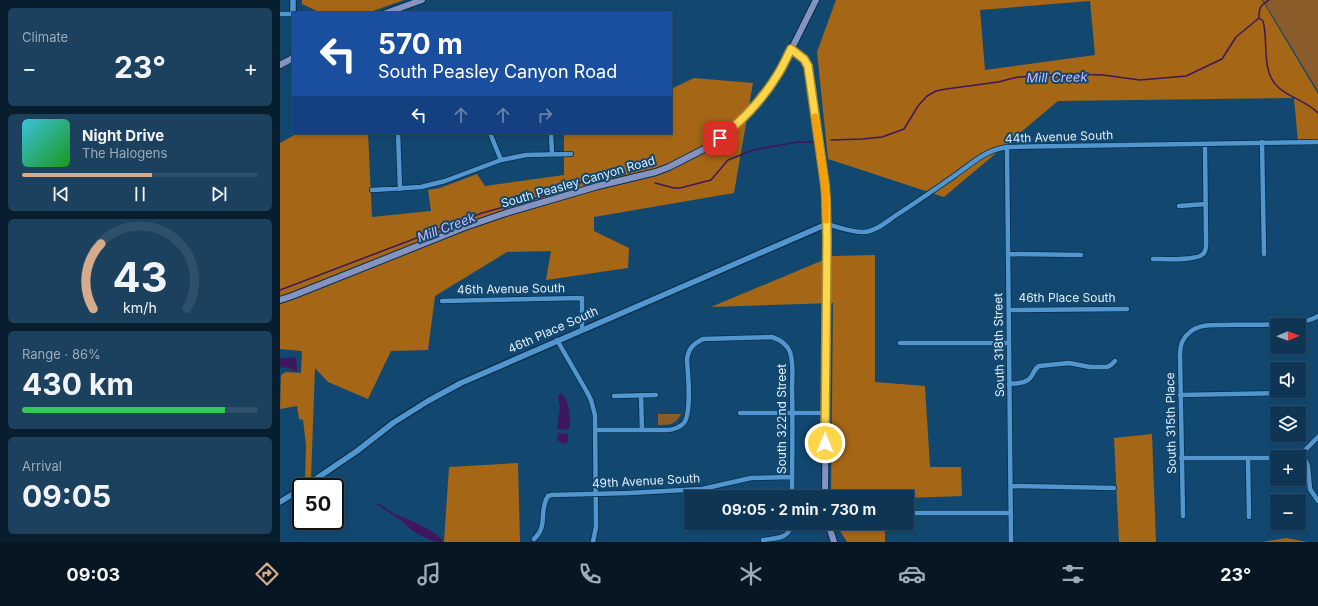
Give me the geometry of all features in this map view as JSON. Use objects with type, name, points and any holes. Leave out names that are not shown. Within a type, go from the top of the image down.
[{"type":"main road","points":[[389,12],[422,0]]},
{"type":"main road","name":"South Peasley Canyon Road","points":[[280,300],[366,268],[465,227],[506,213],[598,186],[656,172],[674,165],[708,147],[755,107],[779,74],[816,0]]},
{"type":"main road","points":[[791,49],[804,59],[808,66],[825,185],[827,224],[825,490]]},
{"type":"main road","points":[[280,65],[292,59]]},
{"type":"main road","points":[[830,530],[834,542]]},
{"type":"street","points":[[293,0],[293,12]]},
{"type":"street","points":[[280,14],[292,13]]},
{"type":"street","points":[[398,134],[400,189]]},
{"type":"street","points":[[490,134],[501,160]]},
{"type":"street","points":[[551,134],[552,154]]},
{"type":"street","points":[[1262,142],[1264,254]]},
{"type":"street","name":"44th Avenue South","points":[[827,224],[862,232],[871,231],[914,204],[985,154],[996,149],[1262,142],[1318,142]]},
{"type":"street","points":[[1153,259],[1193,258],[1203,254],[1206,246],[1205,144]]},
{"type":"street","name":"South 318th Street","points":[[1007,148],[1011,542]]},
{"type":"street","points":[[372,190],[420,187],[445,181],[501,160],[526,155],[571,154]]},
{"type":"street","points":[[1179,206],[1206,204]]},
{"type":"street","name":"46th Place South","points":[[318,478],[357,452],[392,424],[428,401],[461,383],[827,224]]},
{"type":"street","points":[[1008,254],[1081,255]]},
{"type":"street","name":"46th Avenue South","points":[[442,301],[582,298],[582,330]]},
{"type":"street","name":"46th Place South","points":[[1009,310],[1126,309]]},
{"type":"street","name":"South 315th Place","points":[[1182,516],[1180,347],[1188,333],[1200,326],[1295,323],[1307,321],[1318,316]]},
{"type":"street","name":"South 322nd Street","points":[[642,430],[674,430],[684,422],[687,416],[688,406],[688,354],[694,344],[703,339],[772,338],[784,343],[788,348],[791,358],[792,490]]},
{"type":"street","points":[[557,340],[591,400],[595,415],[596,527],[593,542]]},
{"type":"street","points":[[900,343],[1009,343]]},
{"type":"street","points":[[1009,384],[1026,382],[1031,377],[1035,369],[1039,366],[1069,363],[1090,367],[1107,367],[1115,361]]},
{"type":"street","points":[[1180,395],[1270,393]]},
{"type":"street","points":[[596,430],[642,430],[641,395]]},
{"type":"street","points":[[614,396],[656,395]]},
{"type":"street","points":[[740,413],[825,413]]},
{"type":"street","points":[[1305,450],[1318,437]]},
{"type":"street","points":[[1181,458],[1270,458]]},
{"type":"street","points":[[1248,458],[1249,516]]},
{"type":"street","points":[[1306,462],[1308,466],[1310,489],[1318,501]]},
{"type":"street","name":"49th Avenue South","points":[[534,539],[542,528],[544,502],[548,496],[552,495],[702,489],[750,478],[792,476]]},
{"type":"street","points":[[1011,486],[1114,488]]},
{"type":"street","points":[[281,500],[292,494]]},
{"type":"street","points":[[914,514],[1010,513]]},
{"type":"street","points":[[763,540],[784,536],[788,534],[790,530]]},
{"type":"shaded area","points":[[302,0],[404,0],[370,12],[319,12],[302,4]]},
{"type":"shaded area","points":[[836,0],[1262,0],[1318,94],[1318,142],[1298,142],[1294,98],[1058,101],[944,197],[828,159],[817,52]],"holes":[[[1090,1],[1095,55],[985,70],[980,10]]]},
{"type":"shaded area","points":[[1263,0],[1318,0],[1318,91]]},
{"type":"shaded area","points":[[694,78],[753,83],[734,193],[594,217],[594,231],[629,248],[628,268],[546,280],[551,251],[507,252],[435,296],[428,350],[391,351],[368,399],[328,382],[315,368],[311,478],[305,478],[306,445],[303,420],[299,419],[297,406],[280,409],[281,375],[286,372],[301,372],[302,351],[280,349],[280,143],[296,134],[368,134],[372,217],[431,211],[428,190],[440,188],[477,174],[485,186],[564,175],[564,134],[672,134],[672,89]]},
{"type":"shaded area","points":[[875,255],[875,382],[925,386],[930,467],[961,467],[962,496],[914,498],[914,490],[831,490],[833,303],[711,307],[833,256]]},
{"type":"shaded area","points":[[296,357],[297,371],[282,368],[280,366],[280,358]]},
{"type":"shaded area","points":[[561,393],[566,400],[570,414],[570,428],[565,429],[557,428],[560,408],[558,396]]},
{"type":"shaded area","points":[[658,414],[681,414],[672,424],[658,425]]},
{"type":"shaded area","points":[[558,433],[568,434],[568,442],[563,444],[557,440]]},
{"type":"shaded area","points":[[1152,434],[1156,542],[1119,542],[1114,438]]},
{"type":"shaded area","points":[[518,463],[520,542],[444,542],[449,467]]},
{"type":"shaded area","points":[[373,502],[430,530],[441,538],[443,542],[438,542],[421,536],[410,529],[402,521]]},
{"type":"shaded area","points":[[839,530],[885,530],[885,542],[847,542]]},
{"type":"shaded area","points":[[1286,538],[1308,542],[1262,542]]},
{"type":"waterway","name":"Mill Creek","points":[[831,140],[882,137],[904,129],[918,106],[927,96],[936,91],[946,89],[998,82],[1018,77],[1073,74],[1103,75],[1140,80],[1186,76],[1222,59],[1236,37],[1259,18],[1259,11],[1261,7],[1269,0]]},
{"type":"waterway","points":[[1259,18],[1263,21],[1265,29],[1267,65],[1269,74],[1273,81],[1283,91],[1309,105],[1318,113]]},
{"type":"waterway","name":"Mill Creek","points":[[655,183],[680,188],[711,180],[728,160],[753,150],[797,142],[813,142]]},
{"type":"waterway","name":"Mill Creek","points":[[280,290],[482,213],[544,196],[585,181],[608,175],[616,175]]},
{"type":"slow traffic","points":[[815,117],[825,185],[826,220]]},
{"type":"route","points":[[720,138],[755,107],[779,74],[791,49],[804,59],[808,66],[825,185],[827,224],[825,443]]}]
